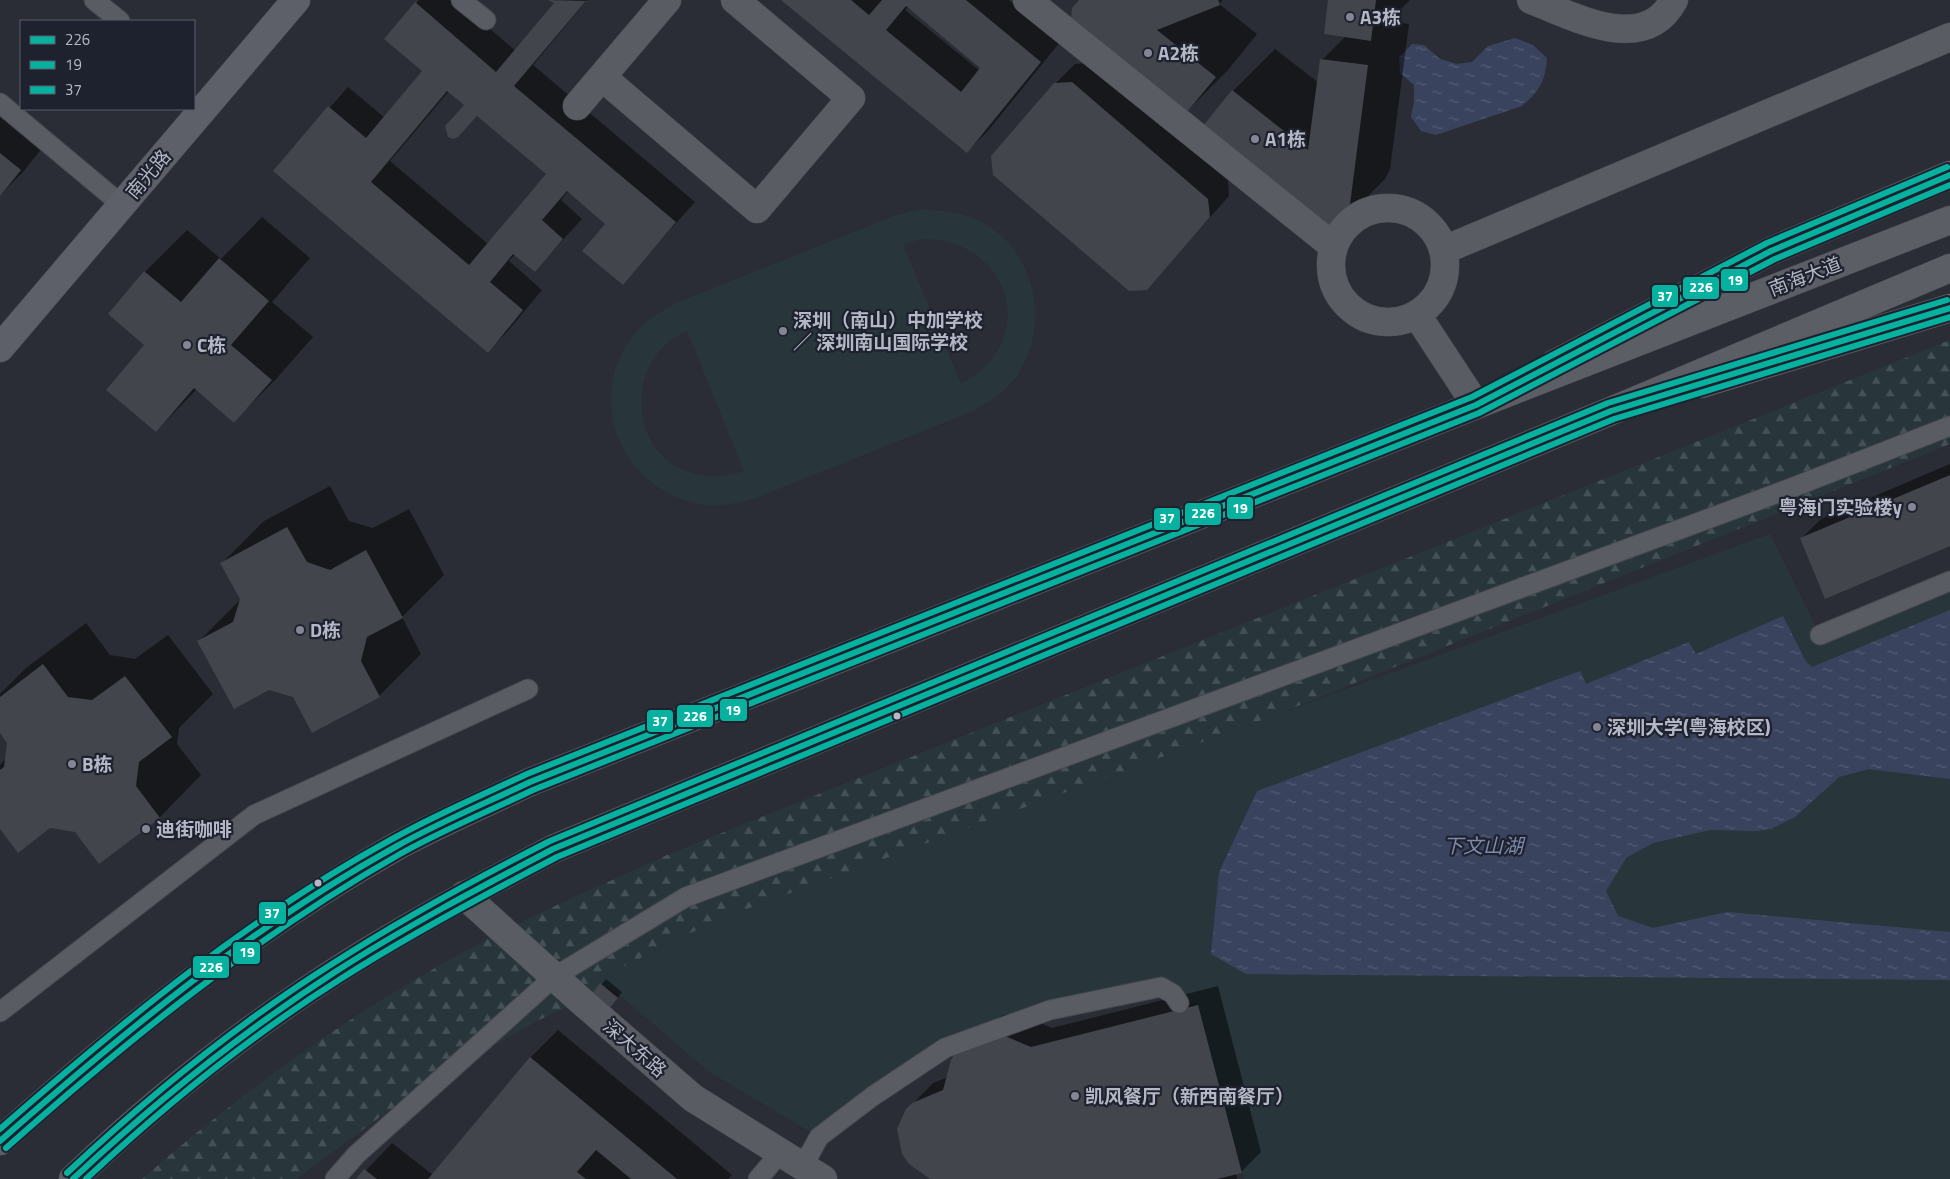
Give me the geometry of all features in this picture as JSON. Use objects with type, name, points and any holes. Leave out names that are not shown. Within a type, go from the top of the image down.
[{"type":"main road","name":"南光路","points":[[0,348],[296,0]]},
{"type":"main road","points":[[1476,405],[1771,252],[1950,175]]},
{"type":"main road","name":"南海大道","points":[[0,1141],[81,1069],[181,990],[322,891],[407,842],[530,782],[1476,405],[1950,220]]},
{"type":"main road","points":[[73,1179],[119,1135],[188,1077],[298,996],[464,895],[553,850],[618,821],[1611,411],[1950,268]]},
{"type":"main road","points":[[1611,411],[1950,308]]},
{"type":"street","points":[[577,106],[667,0]]},
{"type":"street","points":[[602,77],[757,210],[851,98],[735,0]]},
{"type":"street","points":[[1027,0],[1334,246]]},
{"type":"street","points":[[1531,0],[1605,28],[1623,30],[1640,28],[1659,17],[1674,0]]},
{"type":"street","points":[[1444,250],[1950,37]]},
{"type":"street","points":[[1390,207],[1418,216],[1438,236],[1444,250],[1446,265],[1441,287],[1429,306],[1417,315],[1403,321],[1387,322],[1372,320],[1358,314],[1346,304],[1336,291],[1330,261],[1340,232],[1349,222],[1375,208],[1390,207]]},
{"type":"street","points":[[1417,315],[1476,405]]},
{"type":"street","name":"深大东路","points":[[464,895],[554,977],[693,1098],[802,1166]]},
{"type":"lane","points":[[94,0],[119,20]]},
{"type":"lane","points":[[460,0],[486,20]]},
{"type":"lane","points":[[0,103],[122,204]]},
{"type":"lane","points":[[335,1179],[356,1155],[554,977],[686,897],[1786,490],[1950,426]]},
{"type":"lane","points":[[1820,636],[1950,581]]},
{"type":"lane","points":[[0,1012],[254,815],[528,689]]},
{"type":"lane","points":[[758,1179],[802,1166],[819,1137],[873,1096],[945,1048],[1050,1010],[1161,987],[1173,994],[1178,1003]]},
{"type":"green space","points":[[918,210],[945,211],[965,215],[993,229],[1010,245],[1023,265],[1032,287],[1035,310],[1034,334],[1027,357],[1011,383],[996,397],[973,411],[753,499],[721,505],[701,504],[674,496],[651,481],[632,462],[619,440],[612,415],[612,388],[618,362],[636,332],[651,318],[674,304],[894,216]],"holes":[[[922,239],[953,244],[977,256],[995,274],[1005,296],[1008,320],[1001,344],[986,366],[961,384],[903,244]],[[687,331],[744,471],[735,474],[706,476],[680,469],[661,454],[648,435],[642,412],[642,388],[650,365],[665,346]]]},
{"type":"green space","points":[[1950,340],[1950,444],[658,963],[537,1021],[470,1059],[388,1111],[296,1179],[142,1179],[264,1080],[350,1020],[440,965],[553,907],[667,855]]},
{"type":"green space","name":"深圳大学(粤海校区)","points":[[1770,534],[1820,635],[1950,581],[1950,1179],[1244,1179],[1198,1005],[1161,987],[945,1048],[819,1137],[708,1071],[600,978],[717,920]]},
{"type":"water","points":[[1515,38],[1533,45],[1547,58],[1543,80],[1537,90],[1522,106],[1436,135],[1421,131],[1411,117],[1414,85],[1400,73],[1399,57],[1412,44],[1424,45],[1440,59],[1457,64],[1472,62],[1488,46]]},
{"type":"water","name":"下文山湖","points":[[1950,610],[1950,779],[1869,769],[1839,777],[1795,817],[1771,829],[1756,831],[1710,830],[1653,843],[1626,858],[1606,891],[1618,916],[1653,928],[1727,912],[1950,932],[1950,980],[1246,974],[1211,954],[1219,872],[1257,791],[1580,671],[1586,684],[1689,642],[1696,654],[1783,616],[1806,662],[1812,667]]},
{"type":"building","points":[[548,0],[588,1],[585,2],[514,86],[676,222],[623,285],[582,251],[605,224],[567,191],[542,220],[563,239],[535,272],[513,254],[490,282],[523,310],[488,353],[273,171],[328,106],[366,138],[422,71],[384,39],[415,2],[496,72],[554,3]],"holes":[[[447,91],[464,105],[445,126],[448,137],[453,139],[458,137],[477,116],[546,174],[469,265],[371,182]]]},
{"type":"building","points":[[781,0],[851,0],[869,15],[882,0],[966,0],[1041,62],[967,153]],"holes":[[[906,6],[980,68],[961,92],[886,30]]]},
{"type":"building","name":"A2栋","points":[[1079,0],[1218,0],[1220,5],[1157,30],[1216,77],[1186,113],[1071,19],[1072,8]]},
{"type":"building","name":"A3栋","points":[[1328,0],[1376,0],[1371,41],[1324,34]]},
{"type":"building","name":"A1栋","points":[[1320,59],[1368,65],[1349,212],[1344,222],[1336,226],[1329,226],[1202,127],[1232,90],[1308,150]]},
{"type":"building","points":[[1072,82],[1208,199],[1210,217],[1147,290],[1129,291],[993,175],[991,156],[1054,83]]},
{"type":"building","points":[[0,153],[21,170],[0,196]]},
{"type":"building","name":"C栋","points":[[219,258],[269,301],[231,345],[272,380],[234,423],[194,388],[156,432],[106,390],[144,345],[108,314],[144,271],[181,302]]},
{"type":"building","name":"粤海门实验楼y","points":[[1950,475],[1950,546],[1825,599],[1800,538]]},
{"type":"building","name":"D栋","points":[[287,527],[307,562],[330,570],[366,550],[403,618],[367,637],[361,661],[380,697],[312,733],[293,697],[269,690],[234,709],[197,641],[233,622],[240,599],[220,563]]},
{"type":"building","name":"B栋","points":[[43,664],[68,697],[92,700],[125,676],[172,737],[139,762],[136,786],[160,818],[99,864],[75,832],[50,828],[18,853],[0,829],[0,770],[4,767],[7,743],[0,733],[0,697]]},
{"type":"building","points":[[600,983],[618,998],[609,1009],[591,995]]},
{"type":"building","name":"凯风餐厅（新西南餐厅）","points":[[1198,1005],[1242,1173],[1217,1179],[930,1179],[909,1164],[902,1154],[897,1129],[906,1109],[912,1103],[943,1090],[951,1060],[959,1047],[998,1033],[1031,1047]]},
{"type":"building","points":[[530,1057],[677,1179],[631,1179],[596,1150],[577,1172],[586,1179],[428,1179]]},
{"type":"building","points":[[364,1169],[377,1179],[356,1179]]},
{"type":"transit line","name":"37","points":[[0,1129],[140,1010],[238,936],[289,901],[341,869],[427,821],[527,774],[1472,397],[1767,243],[1947,167]]},
{"type":"transit line","name":"226","points":[[0,1141],[94,1060],[240,946],[343,877],[430,829],[530,782],[1476,405],[1771,251],[1950,175]]},
{"type":"transit line","name":"19","points":[[6,1148],[147,1028],[245,954],[347,885],[433,837],[533,790],[1479,413],[1775,259],[1950,185]]},
{"type":"transit line","name":"37","points":[[67,1173],[162,1089],[262,1011],[358,947],[412,915],[550,841],[1608,403],[1947,300]]},
{"type":"transit line","name":"226","points":[[73,1179],[135,1123],[199,1070],[300,995],[361,955],[470,893],[553,849],[1611,411],[1950,308]]},
{"type":"transit line","name":"19","points":[[86,1179],[177,1098],[274,1023],[421,930],[557,857],[1614,419],[1950,317]]},
{"type":"place","name":"A3栋","points":[[1350,17]]},
{"type":"place","name":"A2栋","points":[[1148,53]]},
{"type":"place","name":"A1栋","points":[[1255,139]]},
{"type":"place","name":"深圳（南山）中加学校 ／ 深圳南山国际学校","points":[[783,331]]},
{"type":"place","name":"C栋","points":[[187,345]]},
{"type":"place","name":"粤海门实验楼y","points":[[1912,507]]},
{"type":"place","name":"D栋","points":[[300,630]]},
{"type":"place","name":"深圳大学(粤海校区)","points":[[1597,727]]},
{"type":"place","name":"B栋","points":[[72,764]]},
{"type":"place","name":"迪街咖啡","points":[[146,829]]},
{"type":"place","name":"凯风餐厅（新西南餐厅）","points":[[1075,1096]]}]
